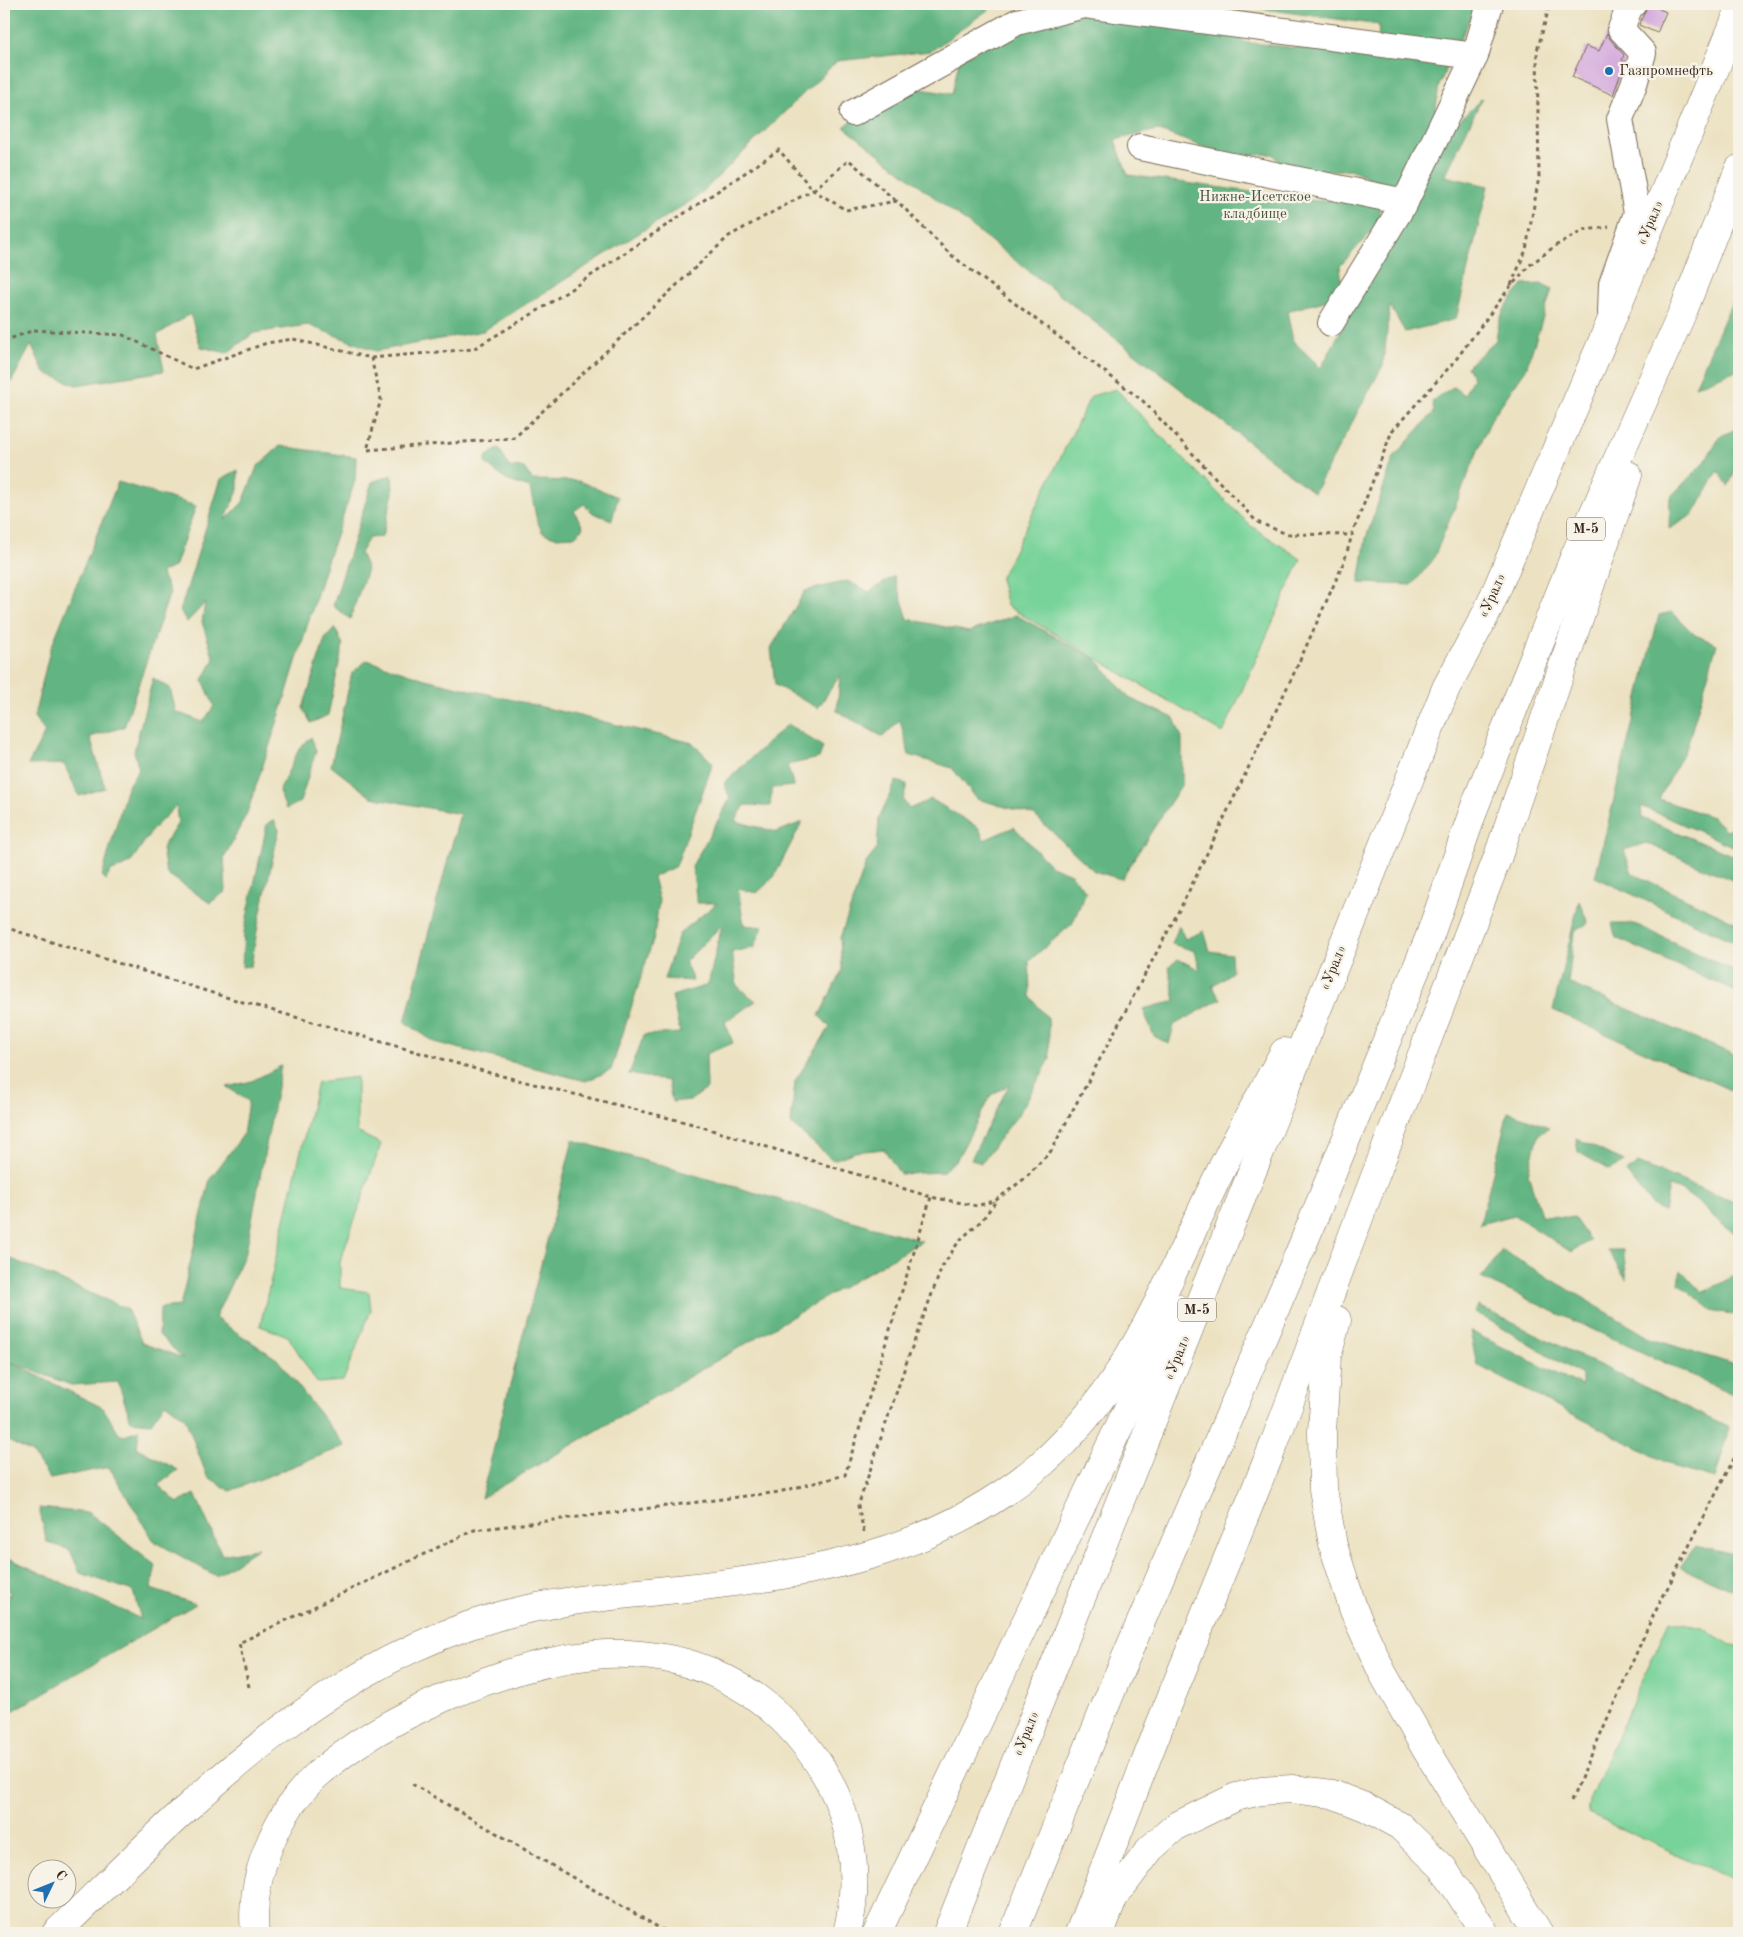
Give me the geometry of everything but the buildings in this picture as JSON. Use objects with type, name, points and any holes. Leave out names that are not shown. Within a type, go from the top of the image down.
[{"type":"main road","name":"«Урал»","points":[[947,1933],[1446,688],[1487,612],[1611,321],[1739,11]]},
{"type":"main road","name":"М-5","points":[[1013,1933],[1113,1687],[1303,1244],[1429,938],[1476,803],[1574,555],[1684,309],[1734,192],[1739,169]]},
{"type":"main road","points":[[1079,1933],[1162,1718],[1274,1444],[1358,1218],[1496,859],[1684,309]]},
{"type":"main road","points":[[877,1933],[1200,1259],[1344,911],[1446,688]]},
{"type":"main road","points":[[56,1933],[200,1795],[258,1747],[312,1707],[409,1650],[453,1631],[497,1616],[544,1606],[813,1570],[866,1557],[955,1523],[1001,1496],[1042,1463],[1083,1422],[1114,1382],[1151,1320],[1224,1164],[1295,1031]]},
{"type":"main road","points":[[1358,1218],[1353,1258],[1327,1357],[1322,1431],[1323,1489],[1333,1545],[1354,1611],[1382,1672],[1539,1933]]},
{"type":"main road","points":[[255,1933],[254,1917],[258,1880],[270,1841],[289,1808],[316,1776],[345,1752],[388,1725],[439,1700],[545,1662],[596,1655],[640,1655],[686,1663],[722,1678],[760,1699],[784,1720],[809,1748],[841,1806],[850,1839],[853,1874],[852,1913],[847,1933]]},
{"type":"main road","points":[[1100,1933],[1114,1897],[1150,1849],[1176,1826],[1236,1797],[1261,1791],[1292,1789],[1332,1794],[1365,1807],[1400,1826],[1443,1868],[1485,1933]]},
{"type":"lane","points":[[1331,322],[1405,202],[1475,56],[1490,4]]},
{"type":"lane","points":[[1611,321],[1612,284],[1637,213],[1620,120],[1634,84],[1643,53],[1621,29],[1629,8],[1633,4]]},
{"type":"lane","points":[[853,113],[1017,22],[1085,5],[1475,56]]},
{"type":"lane","points":[[1140,147],[1405,202]]},
{"type":"path","points":[[1510,287],[1526,250],[1539,177],[1537,51],[1550,4]]},
{"type":"path","points":[[4,341],[34,330],[123,335],[193,369],[267,343],[293,339],[370,358],[473,348],[544,307],[779,150],[813,190],[846,210],[897,201]]},
{"type":"path","points":[[370,358],[380,399],[368,450],[514,438],[729,236],[813,190],[849,160],[897,201],[950,254],[1143,401],[1257,522],[1287,534],[1352,535]]},
{"type":"path","points":[[858,1506],[901,1376],[942,1267],[959,1241],[982,1220],[996,1200],[1024,1179],[1051,1151],[1184,901],[1296,669],[1344,562],[1352,535],[1392,431],[1454,362],[1510,287],[1530,265],[1555,246],[1584,230],[1625,225],[1637,213]]},
{"type":"path","points":[[4,927],[222,996],[490,1073],[689,1123],[931,1197],[977,1206],[996,1200]]},
{"type":"path","points":[[249,1687],[239,1644],[474,1530],[778,1492],[845,1475],[931,1197]]},
{"type":"path","points":[[1571,1801],[1650,1620],[1739,1449]]},
{"type":"path","points":[[412,1784],[668,1933]]},
{"type":"green space","points":[[4,4],[996,4],[931,51],[837,61],[697,197],[483,331],[376,351],[308,325],[254,333],[227,353],[201,347],[190,314],[157,335],[164,371],[76,385],[45,373],[31,345],[7,390],[4,388]]},
{"type":"green space","name":"Нижне-Исетское кладбище","points":[[1098,4],[1223,4],[1226,18],[1243,42],[1377,57],[1379,25],[1229,4],[1477,4],[1439,85],[1432,139],[1390,188],[1351,169],[1288,175],[1273,154],[1228,156],[1157,130],[1115,140],[1128,175],[1317,201],[1378,196],[1381,221],[1340,266],[1343,296],[1287,311],[1293,341],[1321,368],[1443,137],[1482,98],[1445,176],[1488,186],[1456,319],[1405,332],[1390,306],[1383,365],[1314,493],[844,127],[896,85],[952,94],[959,60],[1037,19]]},
{"type":"green space","points":[[1739,276],[1739,369],[1695,386],[1735,295]]},
{"type":"green space","points":[[1542,284],[1552,290],[1526,369],[1491,419],[1433,560],[1412,585],[1359,583],[1366,538],[1394,457],[1434,412],[1432,401],[1453,387],[1464,395],[1473,378],[1467,367],[1496,340],[1501,316],[1523,285]]},
{"type":"green space","points":[[1116,389],[1251,526],[1301,559],[1223,733],[1007,606],[1000,579],[1091,396]]},
{"type":"green space","points":[[1739,424],[1739,464],[1728,486],[1718,471],[1694,514],[1669,529],[1670,497],[1705,462],[1719,437],[1736,429]]},
{"type":"green space","points":[[280,446],[356,457],[355,481],[327,561],[281,711],[247,813],[224,858],[226,891],[210,903],[166,873],[162,848],[178,823],[176,806],[153,829],[130,863],[110,872],[106,880],[102,876],[127,787],[139,769],[134,751],[153,678],[170,688],[176,712],[203,722],[214,706],[203,680],[214,659],[202,622],[205,603],[187,622],[180,611],[221,479],[238,470],[238,490],[225,520],[243,502],[257,467]]},
{"type":"green space","points":[[499,448],[509,467],[524,468],[532,480],[579,481],[618,497],[612,520],[593,513],[584,504],[574,511],[583,527],[576,536],[555,537],[543,533],[537,521],[530,488],[506,480],[485,463],[487,456]]},
{"type":"green space","points":[[392,475],[393,493],[382,537],[369,538],[360,553],[367,569],[350,619],[333,606],[372,482]]},
{"type":"green space","points":[[118,482],[196,506],[174,567],[161,572],[170,592],[124,727],[90,737],[105,788],[79,796],[64,764],[28,765],[45,732],[34,717],[50,650]]},
{"type":"green space","points":[[894,576],[908,619],[969,632],[1016,615],[1097,660],[1129,698],[1174,718],[1182,738],[1182,784],[1121,879],[1094,871],[1034,815],[977,799],[952,768],[909,755],[900,720],[883,737],[837,711],[840,675],[818,708],[775,685],[771,648],[805,591],[847,581],[869,592]]},
{"type":"green space","points":[[1672,612],[1695,635],[1717,644],[1687,746],[1659,799],[1712,817],[1726,830],[1739,825],[1739,849],[1641,806],[1642,818],[1739,858],[1739,883],[1646,843],[1624,850],[1632,873],[1739,924],[1739,944],[1595,877],[1659,615]]},
{"type":"green space","points":[[335,628],[343,645],[328,715],[311,723],[303,708],[325,639]]},
{"type":"green space","points":[[367,660],[425,679],[693,743],[713,763],[676,866],[653,877],[659,900],[654,937],[611,1070],[586,1081],[434,1042],[405,1022],[460,814],[371,797],[331,766],[352,673]]},
{"type":"green space","points":[[788,724],[823,747],[819,758],[787,765],[794,786],[772,788],[770,806],[745,805],[735,821],[777,832],[802,822],[774,877],[757,893],[738,889],[744,925],[763,927],[754,948],[732,952],[737,986],[756,1001],[725,1022],[733,1043],[706,1054],[707,1089],[691,1100],[672,1102],[668,1081],[629,1074],[644,1035],[680,1033],[672,996],[708,985],[722,925],[685,962],[693,981],[664,979],[679,934],[717,903],[697,903],[692,866],[730,799],[724,783]]},
{"type":"green space","points":[[311,737],[316,751],[300,802],[286,809],[279,791],[299,749]]},
{"type":"green space","points":[[896,781],[907,784],[903,800],[909,809],[931,799],[979,828],[984,840],[1014,827],[1051,866],[1071,874],[1086,892],[1072,924],[1029,961],[1030,996],[1048,1019],[1050,1059],[1020,1112],[981,1163],[971,1159],[1009,1085],[991,1095],[957,1159],[942,1172],[900,1174],[884,1149],[855,1152],[833,1160],[791,1124],[795,1081],[830,1027],[819,1016],[842,970],[840,938],[866,863],[877,849],[879,818]]},
{"type":"green space","points":[[274,820],[279,830],[251,966],[242,967],[244,932],[267,824]]},
{"type":"green space","points":[[1579,901],[1588,923],[1574,932],[1568,983],[1739,1057],[1739,1094],[1553,1010]]},
{"type":"green space","points":[[1612,924],[1635,924],[1739,973],[1739,993],[1616,938]]},
{"type":"green space","points":[[1179,926],[1185,939],[1204,931],[1210,951],[1231,954],[1232,972],[1212,986],[1221,999],[1174,1025],[1169,1044],[1154,1036],[1143,1009],[1175,1001],[1169,967],[1178,959],[1200,970],[1195,951],[1172,944]]},
{"type":"green space","points":[[281,1066],[246,1251],[215,1318],[277,1359],[345,1446],[230,1491],[207,1476],[185,1418],[165,1403],[151,1423],[131,1421],[118,1382],[71,1385],[8,1361],[103,1408],[121,1436],[139,1430],[137,1448],[178,1470],[158,1485],[178,1503],[195,1494],[222,1555],[258,1548],[216,1576],[154,1541],[109,1467],[50,1479],[32,1453],[4,1439],[4,1252],[7,1257],[127,1309],[142,1343],[183,1358],[159,1335],[160,1308],[180,1306],[210,1179],[243,1135],[248,1101],[227,1087],[252,1081]]},
{"type":"green space","points":[[357,1077],[357,1132],[381,1144],[340,1262],[340,1288],[369,1292],[371,1310],[343,1381],[317,1383],[288,1336],[260,1326],[317,1082]]},
{"type":"green space","points":[[1508,1112],[1549,1127],[1538,1135],[1528,1174],[1541,1215],[1574,1218],[1590,1241],[1571,1252],[1514,1215],[1480,1224]]},
{"type":"green space","points":[[1576,1138],[1624,1162],[1610,1170],[1578,1152]]},
{"type":"green space","points":[[573,1140],[922,1241],[481,1498]]},
{"type":"green space","points":[[1638,1163],[1739,1204],[1739,1235],[1721,1223],[1697,1201],[1669,1186],[1664,1212],[1652,1205],[1626,1172]]},
{"type":"green space","points":[[1502,1250],[1652,1339],[1739,1366],[1739,1397],[1481,1278]]},
{"type":"green space","points":[[1607,1250],[1623,1250],[1627,1280]]},
{"type":"green space","points":[[1681,1270],[1702,1293],[1736,1275],[1739,1303],[1733,1315],[1712,1310],[1679,1284]]},
{"type":"green space","points":[[1478,1306],[1729,1428],[1715,1479],[1679,1469],[1477,1365],[1470,1331],[1582,1386],[1582,1375],[1475,1312]]},
{"type":"green space","points":[[39,1508],[89,1513],[156,1565],[151,1589],[196,1604],[4,1716],[4,1595],[11,1595],[4,1585],[4,1556],[141,1619],[133,1591],[80,1573],[70,1550],[47,1542]]},
{"type":"green space","points":[[1696,1545],[1739,1555],[1739,1593],[1680,1567]]},
{"type":"green space","points":[[1669,1621],[1702,1628],[1731,1645],[1739,1646],[1739,1882],[1588,1814],[1591,1795]]},
{"type":"place","name":"Газпромнефть","points":[[1609,71]]}]
